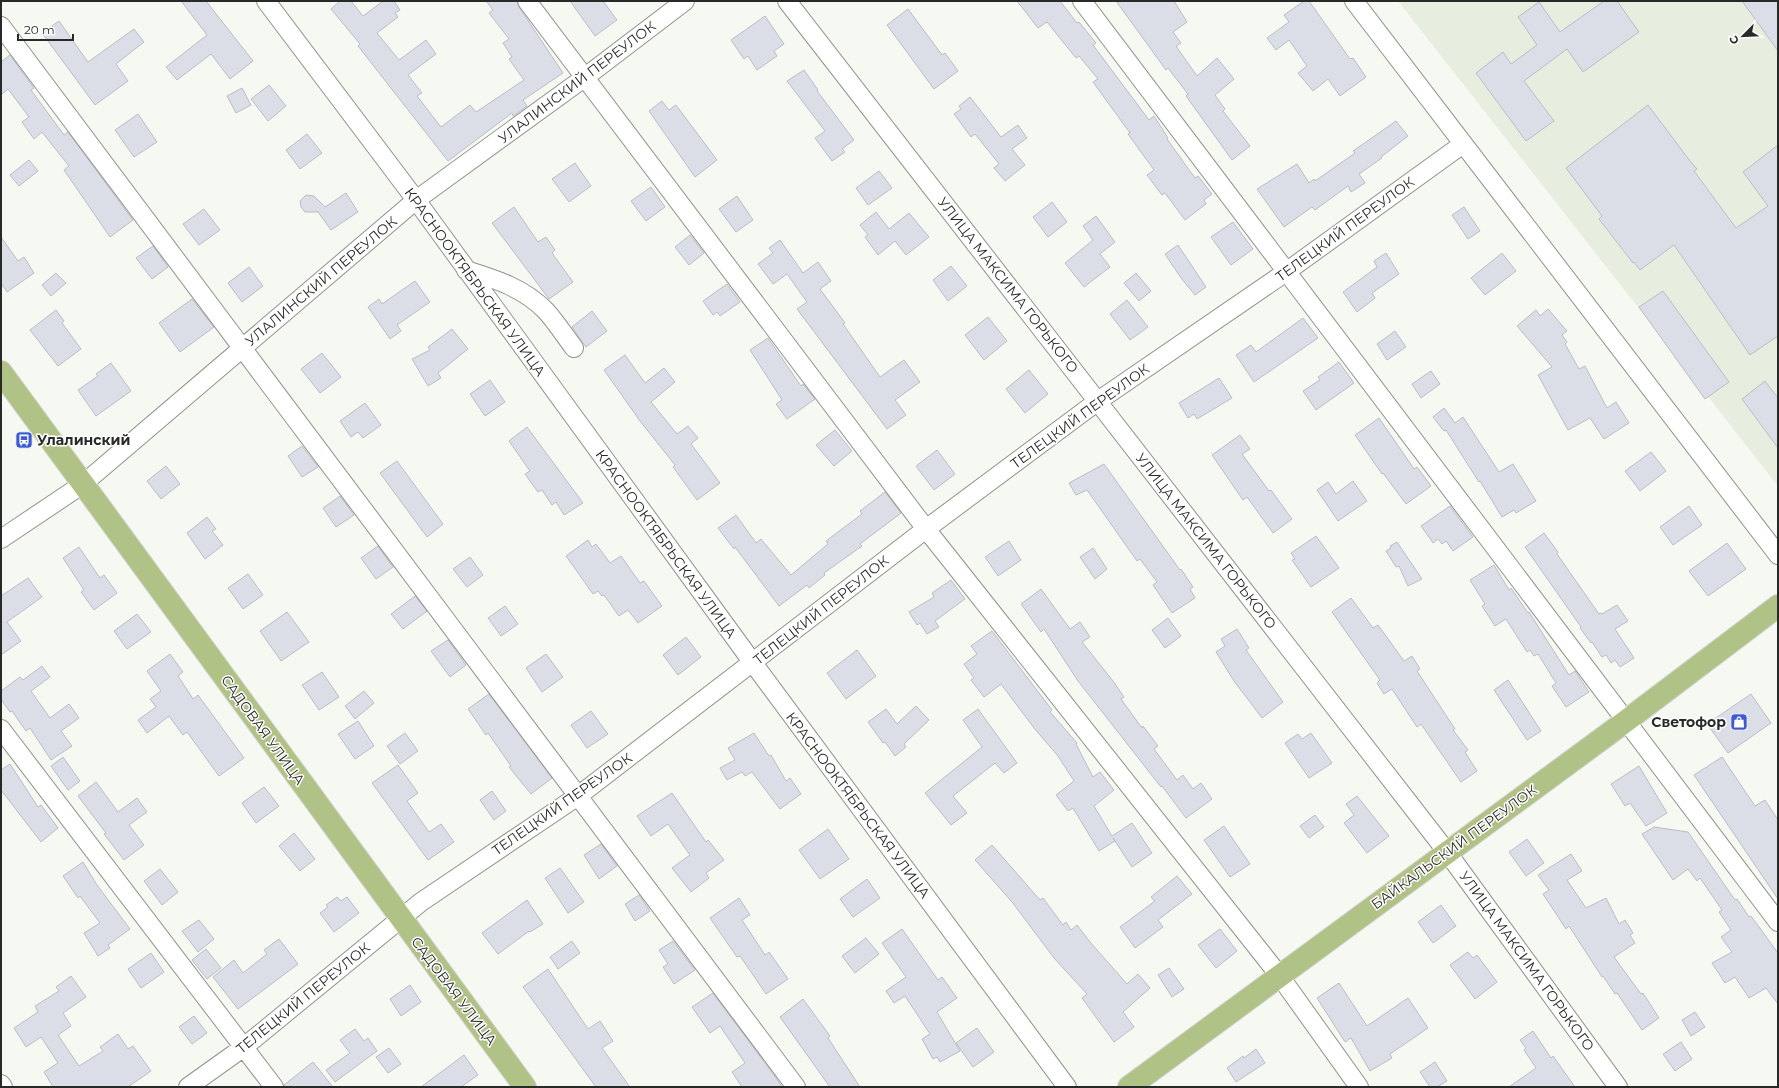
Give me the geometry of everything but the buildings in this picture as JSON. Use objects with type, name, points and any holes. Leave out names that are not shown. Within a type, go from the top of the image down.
[{"type":"main road","name":"САДОВАЯ УЛИЦА","points":[[1,372],[525,1087]]},
{"type":"main road","name":"БАЙКАЛЬСКИЙ ПЕРЕУЛОК","points":[[1129,1087],[1279,975],[1626,721],[1778,606]]},
{"type":"street","name":"КРАСНООКТЯБРЬСКАЯ УЛИЦА","points":[[266,1],[416,200],[752,663],[1067,1087]]},
{"type":"street","points":[[527,1],[926,529],[1279,975],[1359,1087]]},
{"type":"street","name":"УЛАЛИНСКИЙ ПЕРЕУЛОК","points":[[1,540],[83,484],[416,200],[584,78],[685,1]]},
{"type":"street","name":"УЛИЦА МАКСИМА ГОРЬКОГО","points":[[788,1],[1447,852],[1618,1087]]},
{"type":"street","points":[[1082,1],[1778,922]]},
{"type":"street","points":[[1354,1],[1778,555]]},
{"type":"street","points":[[1,26],[796,1087]]},
{"type":"street","name":"ТЕЛЕЦКИЙ ПЕРЕУЛОК","points":[[188,1087],[244,1047],[421,902],[578,796],[926,529],[1098,401],[1286,272],[1463,144]]},
{"type":"street","points":[[466,270],[496,279],[520,291],[535,301],[546,312],[574,348]]},
{"type":"street","points":[[1,729],[274,1087]]},
{"type":"shaded area","points":[[1398,1],[1778,1],[1778,486]]},
{"type":"place","name":"Улалинский","points":[[24,440]]},
{"type":"place","name":"Светофор","points":[[1739,722]]}]
